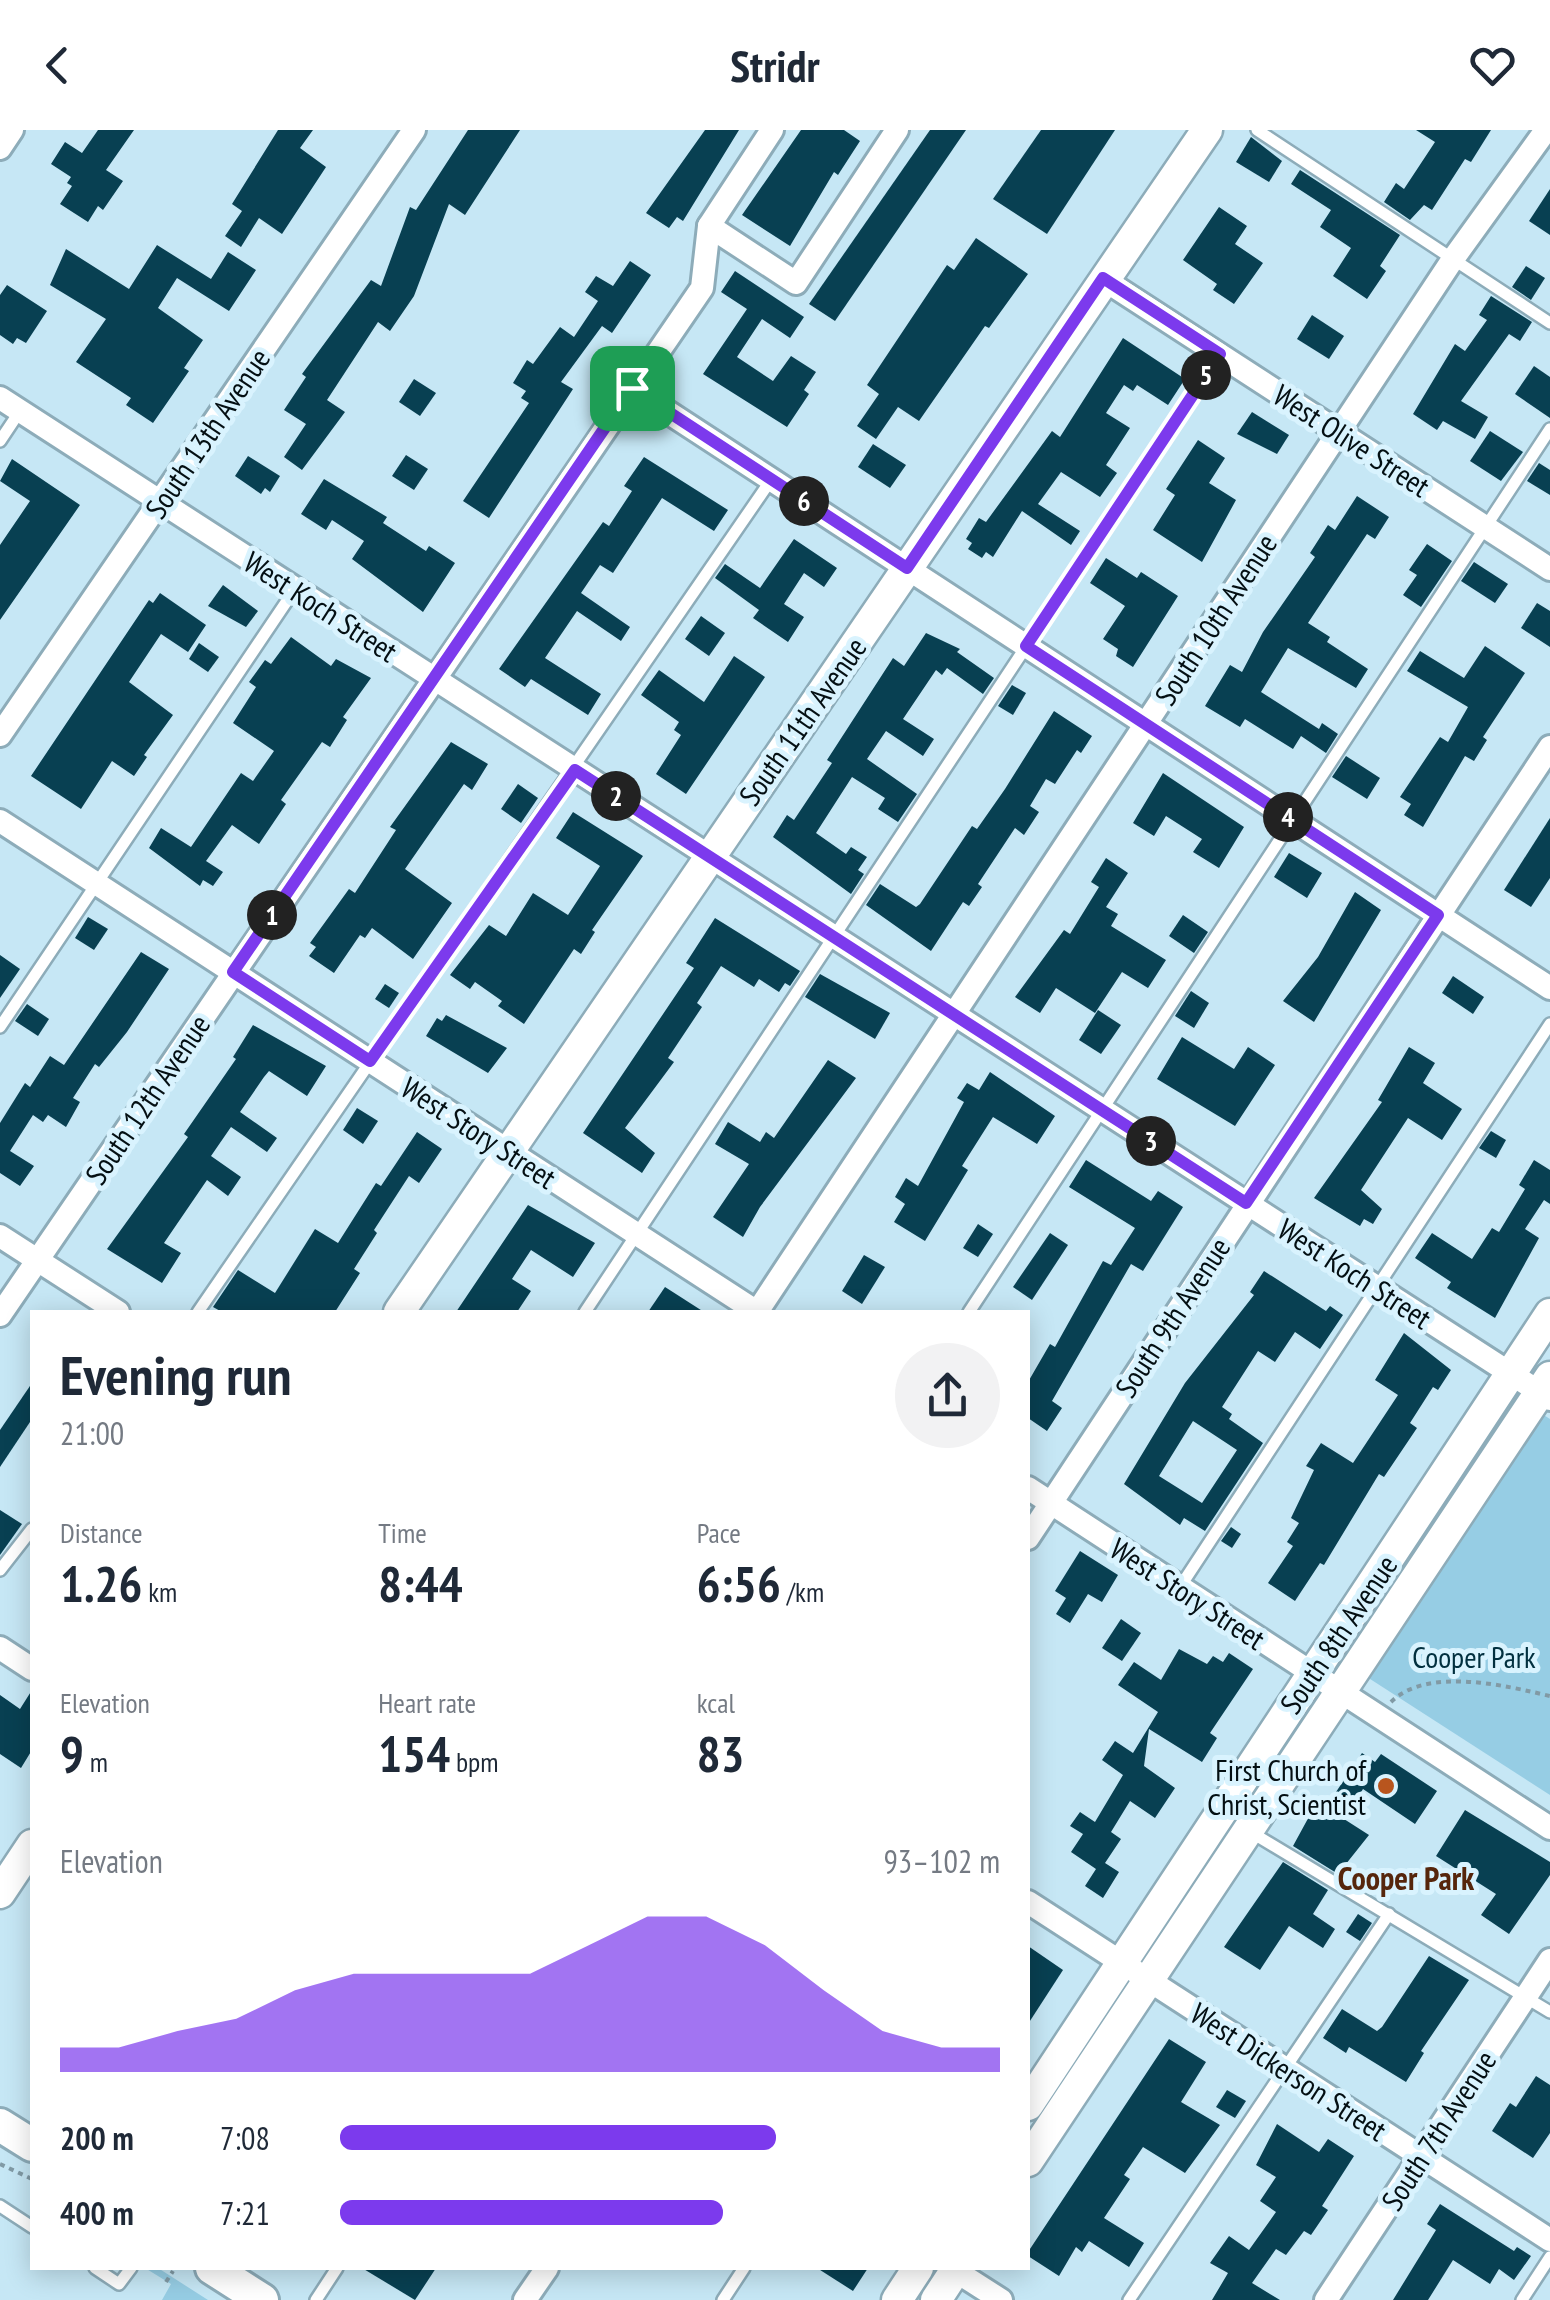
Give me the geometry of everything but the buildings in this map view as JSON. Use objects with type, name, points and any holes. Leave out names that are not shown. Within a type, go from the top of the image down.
[{"type":"main road","points":[[0,2125],[26,2147]]},
{"type":"main road","points":[[215,2270],[262,2300]]},
{"type":"street","points":[[0,148],[12,130]]},
{"type":"street","name":"South 13th Avenue","points":[[0,735],[414,130]]},
{"type":"street","name":"South 12th Avenue","points":[[0,1315],[702,288],[709,226],[772,130]]},
{"type":"street","points":[[709,226],[796,282],[897,130]]},
{"type":"street","name":"South 11th Avenue","points":[[399,1310],[1207,130]]},
{"type":"street","name":"South 10th Avenue","points":[[758,1310],[1453,259],[1546,130]]},
{"type":"street","name":"West Olive Street","points":[[1103,278],[1550,568]]},
{"type":"street","points":[[632,388],[1550,988]]},
{"type":"street","name":"West Koch Street","points":[[10,405],[1512,1374],[1547,1389]]},
{"type":"street","name":"South 9th Avenue","points":[[1030,1535],[1550,747]]},
{"type":"street","name":"West Story Street","points":[[0,821],[754,1310]]},
{"type":"street","points":[[0,1236],[115,1310]]},
{"type":"street","name":"South 8th Avenue","points":[[1030,2157],[1220,1812],[1550,1314]]},
{"type":"street","name":"South 8th Avenue","points":[[1030,2103],[1248,1830],[1338,1690],[1547,1389]]},
{"type":"street","name":"West Story Street","points":[[1030,1489],[1550,1828]]},
{"type":"street","points":[[0,1648],[30,1668]]},
{"type":"street","points":[[0,1893],[30,1848]]},
{"type":"street","name":"West Dickerson Street","points":[[1030,1903],[1550,2240]]},
{"type":"street","name":"South 7th Avenue","points":[[1326,2300],[1550,1960]]},
{"type":"street","points":[[525,2300],[546,2270]]},
{"type":"street","points":[[897,2300],[917,2270]]},
{"type":"street","points":[[936,2300],[953,2270]]},
{"type":"street","points":[[957,2270],[1001,2300]]},
{"type":"lane","points":[[1257,130],[1550,323]]},
{"type":"lane","points":[[586,1310],[1220,354]]},
{"type":"lane","points":[[0,441],[10,405]]},
{"type":"lane","points":[[970,1310],[1550,429]]},
{"type":"lane","points":[[199,1310],[772,480]]},
{"type":"lane","points":[[0,1027],[295,589]]},
{"type":"lane","points":[[1180,1587],[1550,1024]]},
{"type":"lane","points":[[0,1570],[30,1532]]},
{"type":"lane","points":[[1220,1812],[1550,2012]]},
{"type":"lane","points":[[1130,2300],[1389,1914]]},
{"type":"lane","points":[[0,2206],[30,2226]]},
{"type":"lane","points":[[1522,2300],[1550,2256]]},
{"type":"lane","points":[[98,2270],[120,2284],[129,2270]]},
{"type":"lane","points":[[316,2300],[337,2270]]},
{"type":"lane","points":[[723,2300],[743,2270]]},
{"type":"path","points":[[1378,1716],[1397,1696],[1421,1685],[1488,1682],[1550,1696]]},
{"type":"path","points":[[0,2164],[30,2178]]},
{"type":"path","points":[[166,2282],[173,2271]]},
{"type":"green space","name":"Cooper Park","points":[[1542,1414],[1550,1419],[1550,1795],[1367,1677]]},
{"type":"green space","points":[[148,2270],[161,2270],[208,2300],[162,2300],[171,2284]]},
{"type":"place","name":"First Church of Christ, Scientist","points":[[1386,1786]]},
{"type":"district","name":"Cooper Park","points":[[1406,1878]]},
{"type":"route","points":[[1103,278],[1220,354],[1026,646],[1438,915],[1246,1203],[575,770],[370,1061],[233,972],[632,388],[907,568],[1103,278]]}]
